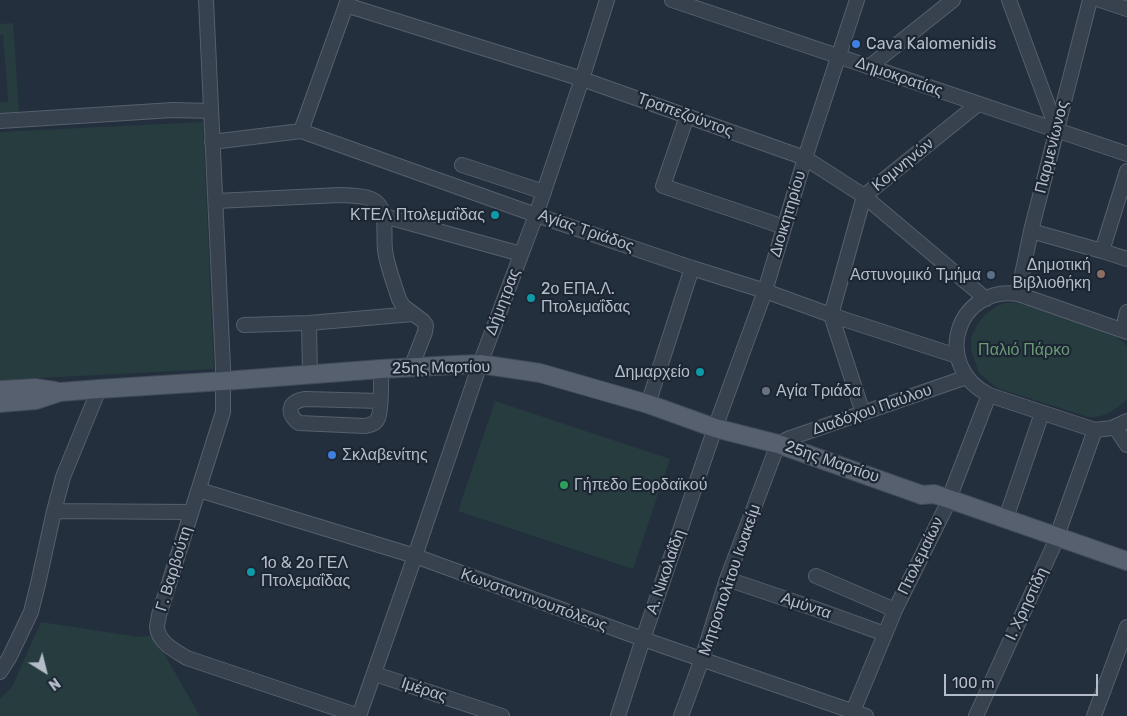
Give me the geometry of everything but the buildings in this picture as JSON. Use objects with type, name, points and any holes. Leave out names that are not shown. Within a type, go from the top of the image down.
[{"type":"main road","name":"25ης Μαρτίου","points":[[60,392],[381,369],[480,364],[540,373],[648,404],[715,428],[778,444],[922,495],[934,494],[947,504],[1055,542],[1127,561]]},
{"type":"main road","points":[[0,390],[35,388],[60,392]]},
{"type":"main road","points":[[0,403],[36,400],[60,392]]},
{"type":"main road","name":"25ης Μαρτίου","points":[[947,504],[1006,518],[1055,542],[1127,573]]},
{"type":"street","name":"Γ. Βαρβούτη","points":[[206,0],[224,381],[223,412],[159,615],[157,628],[162,639],[172,649],[187,658],[359,716]]},
{"type":"street","name":"Δήμητρας","points":[[359,716],[480,364],[544,192],[607,0]]},
{"type":"street","name":"Δημοκρατίας","points":[[672,0],[1127,154]]},
{"type":"street","name":"Διοικητηρίου","points":[[715,428],[765,291],[804,158],[857,0]]},
{"type":"street","points":[[869,67],[953,0]]},
{"type":"street","points":[[1009,0],[1057,130]]},
{"type":"street","name":"Παρμενίωνος","points":[[1018,294],[1031,230],[1090,0]]},
{"type":"street","points":[[1100,0],[1127,9]]},
{"type":"street","points":[[301,131],[347,3]]},
{"type":"street","name":"Τραπεζούντος","points":[[347,3],[582,78],[804,158],[864,196],[986,299]]},
{"type":"street","name":"Κομνηνών","points":[[831,315],[864,196],[978,104]]},
{"type":"street","points":[[0,121],[172,110],[210,111]]},
{"type":"street","points":[[687,116],[663,186],[784,227]]},
{"type":"street","name":"Αγίας Τριάδος","points":[[212,142],[301,131],[536,215],[957,356]]},
{"type":"street","points":[[462,165],[544,192]]},
{"type":"street","points":[[1102,251],[1127,171]]},
{"type":"street","points":[[216,201],[307,196],[356,196],[370,198],[375,201],[384,216],[385,251],[399,300],[403,306],[424,321],[426,328],[411,368]]},
{"type":"street","points":[[384,216],[521,254]]},
{"type":"street","points":[[1031,230],[1127,259]]},
{"type":"street","points":[[648,404],[692,268]]},
{"type":"street","points":[[1127,312],[1125,320],[1126,332],[1018,294],[1004,293],[986,299],[972,308],[962,323],[957,339],[957,356],[960,365],[966,377],[974,386],[989,395],[1095,430],[1121,424],[1127,445]]},
{"type":"street","points":[[244,326],[310,323],[413,314]]},
{"type":"street","points":[[831,315],[863,413]]},
{"type":"street","points":[[310,323],[310,374]]},
{"type":"street","points":[[380,401],[300,399],[290,409],[294,419],[299,424],[365,426],[372,424],[379,416],[380,401],[381,369]]},
{"type":"street","name":"Διαδόχου Παύλου","points":[[778,444],[790,438],[966,377]]},
{"type":"street","points":[[0,672],[9,658],[31,612],[63,478],[100,389]]},
{"type":"street","name":"Πτολεμαίων","points":[[857,714],[884,634],[947,504],[989,395]]},
{"type":"street","points":[[1006,518],[1042,413]]},
{"type":"street","name":"Α. Νικολαΐδη","points":[[618,716],[715,428]]},
{"type":"street","name":"Ι. Χρηστίδη","points":[[976,716],[1055,542],[1095,430]]},
{"type":"street","name":"Μητροπολίτου Ιωακείμ","points":[[681,716],[702,660],[728,579],[778,444]]},
{"type":"street","name":"Κωνσταντινουπόλεως","points":[[199,490],[415,556],[857,714]]},
{"type":"street","points":[[54,511],[191,512]]},
{"type":"street","points":[[816,576],[895,610]]},
{"type":"street","name":"Αμύντα","points":[[728,579],[884,634]]},
{"type":"street","points":[[1094,716],[1124,642],[1127,627]]},
{"type":"street","name":"Ιμέρας","points":[[375,674],[502,716]]},
{"type":"green space","points":[[13,23],[19,112],[0,114],[0,102],[8,102],[8,99],[3,35],[0,35],[0,24]]},
{"type":"green space","points":[[203,122],[214,369],[0,380],[0,132]]},
{"type":"green space","name":"Παλιό Πάρκο","points":[[1020,302],[1115,336],[1123,342],[1127,347],[1127,399],[1119,407],[1109,412],[1099,416],[1088,417],[997,388],[979,373],[971,350],[971,338],[977,325],[985,315],[997,306]]},
{"type":"green space","name":"Γήπεδο Εορδαϊκού","points":[[495,401],[670,459],[633,569],[458,511]]},
{"type":"green space","points":[[41,622],[139,637],[154,636],[200,716],[0,716],[0,699],[12,687]]},
{"type":"place","name":"Cava Kalomenidis","points":[[856,44]]},
{"type":"place","name":"ΚΤΕΛ Πτολεμαΐδας","points":[[495,215]]},
{"type":"place","name":"Δημοτική Βιβλιοθήκη","points":[[1101,274]]},
{"type":"place","name":"Αστυνομικό Τμήμα","points":[[991,275]]},
{"type":"place","name":"2ο ΕΠΑ.Λ. Πτολεμαΐδας","points":[[531,298]]},
{"type":"place","name":"Δημαρχείο","points":[[700,372]]},
{"type":"place","name":"Αγία Τριάδα","points":[[766,391]]},
{"type":"place","name":"Σκλαβενίτης","points":[[332,455]]},
{"type":"place","name":"Γήπεδο Εορδαϊκού","points":[[564,485]]},
{"type":"place","name":"1ο & 2ο ΓΕΛ Πτολεμαΐδας","points":[[251,572]]}]
